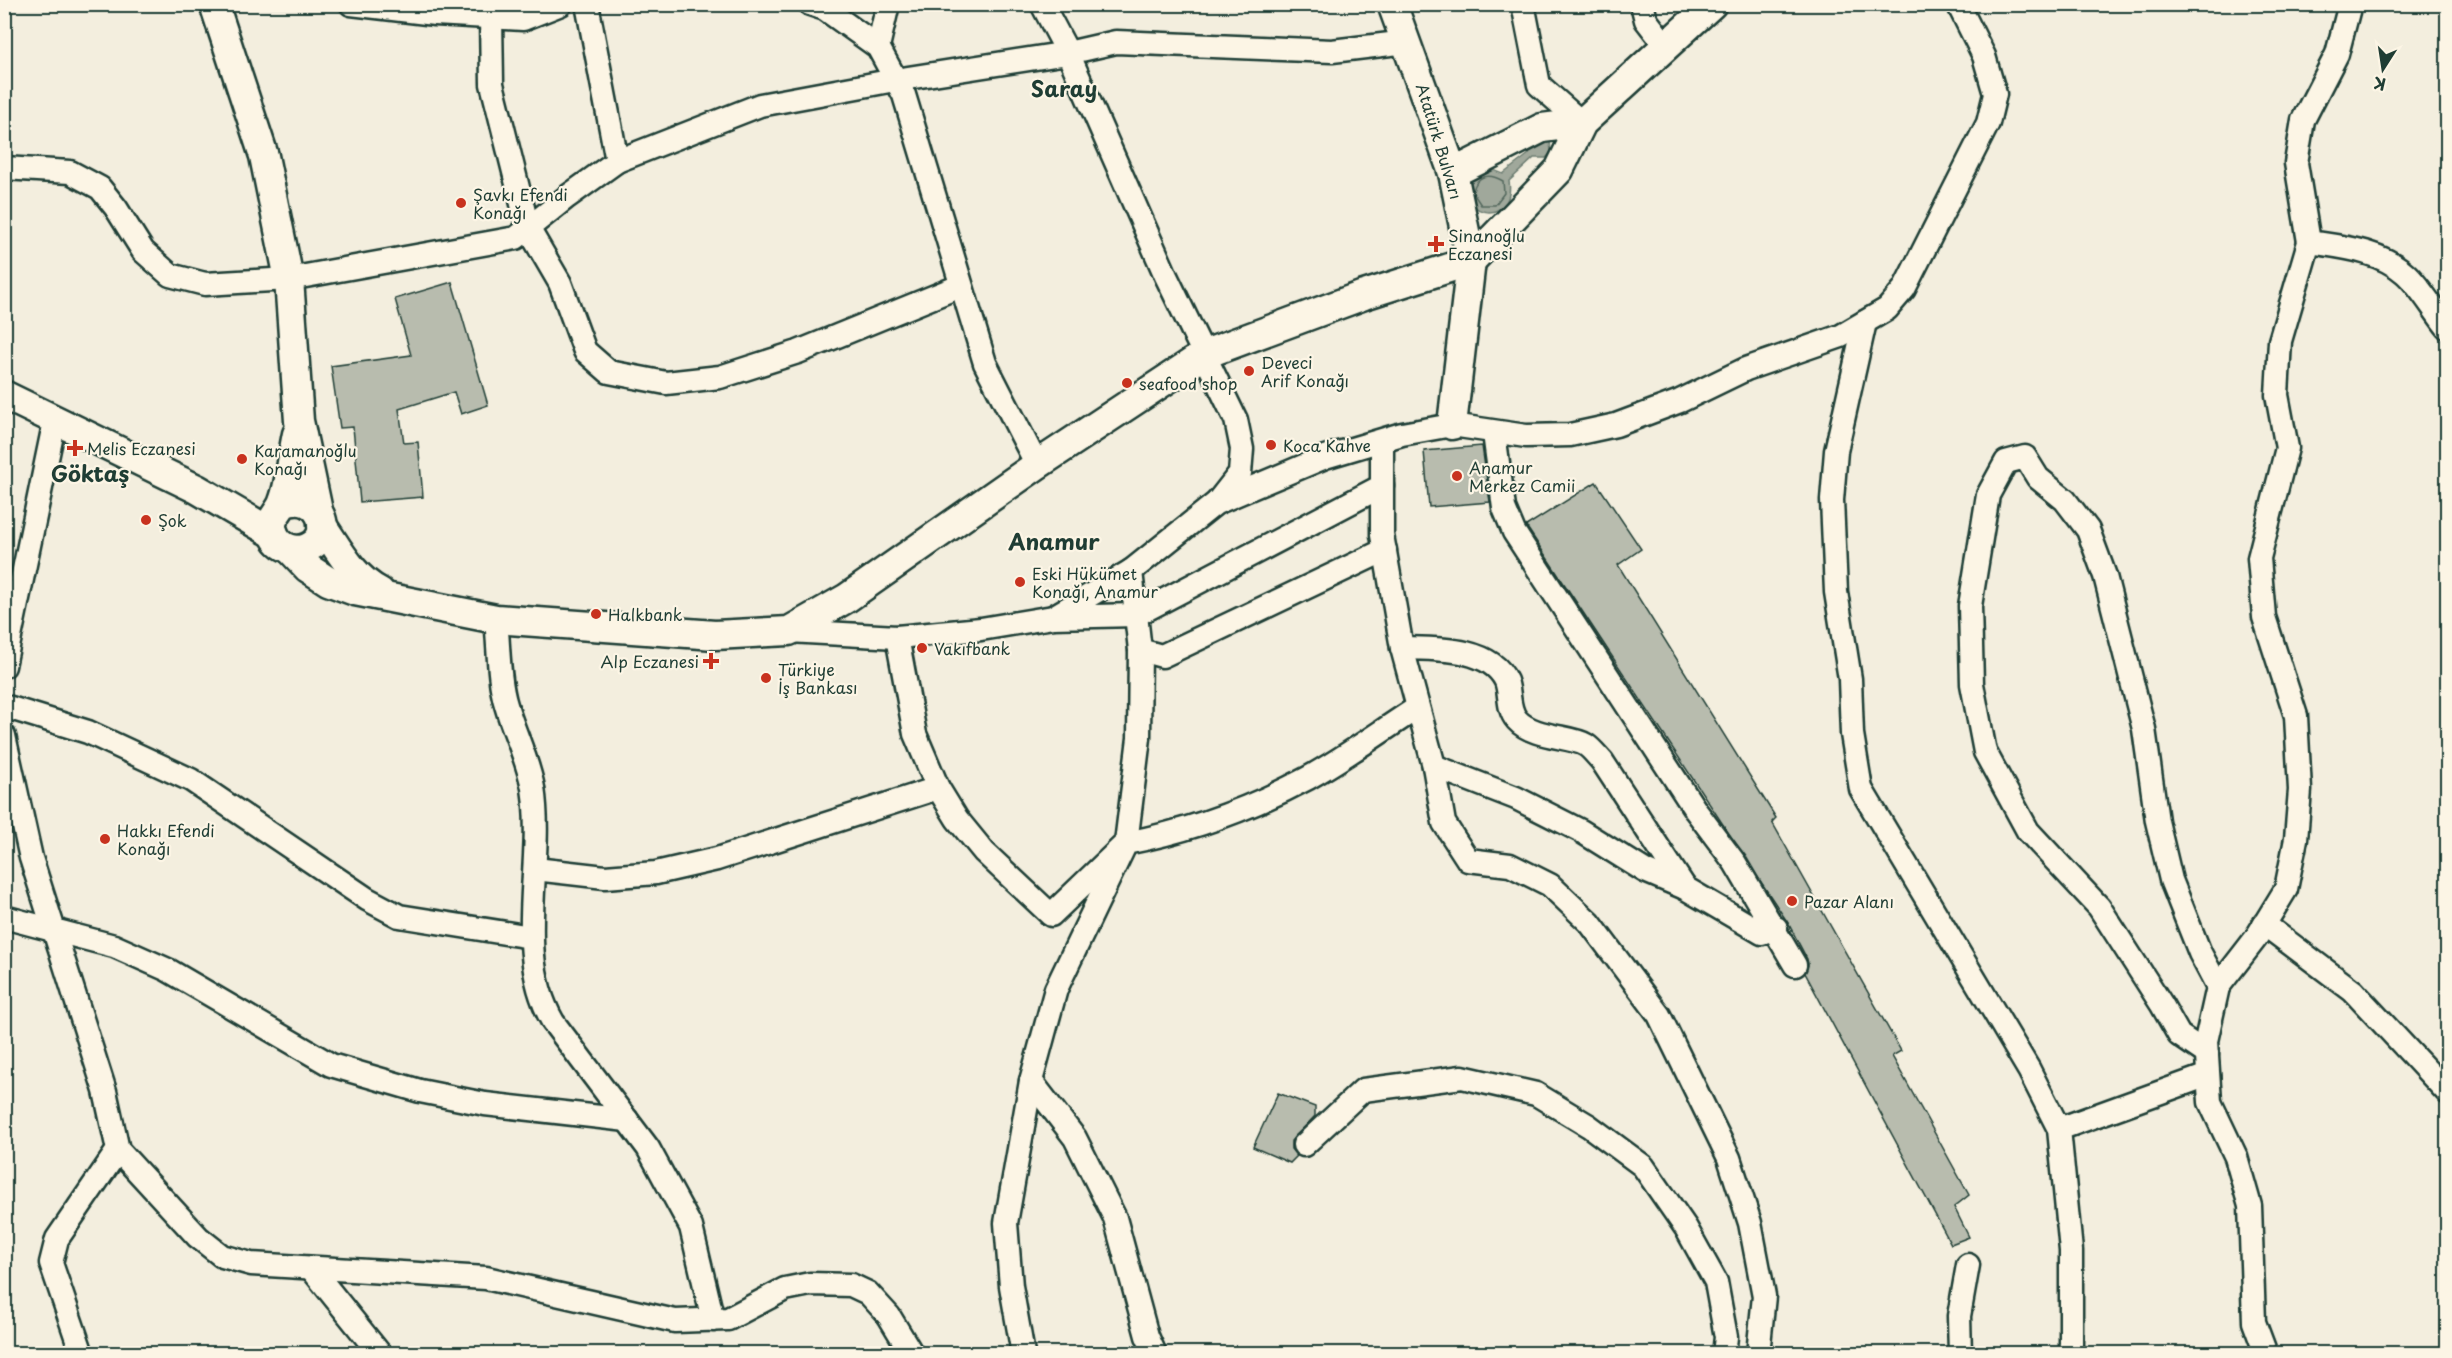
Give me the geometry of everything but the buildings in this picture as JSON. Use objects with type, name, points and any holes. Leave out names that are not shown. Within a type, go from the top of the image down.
[{"type":"street","points":[[4,395],[197,489],[298,550],[312,545],[321,533],[320,518],[299,421],[289,279],[264,156],[214,4]]},
{"type":"street","points":[[351,4],[523,19],[561,4]]},
{"type":"street","points":[[587,4],[617,161]]},
{"type":"street","points":[[810,4],[825,9],[878,47],[904,95],[985,363],[1037,465]]},
{"type":"street","points":[[878,47],[888,4]]},
{"type":"street","points":[[1042,4],[1068,53],[1116,168],[1236,420],[1242,449],[1240,474],[1216,503],[1131,571],[1053,617]]},
{"type":"street","name":"Atatürk Bulvarı","points":[[1392,4],[1453,173],[1471,261],[1452,424]]},
{"type":"street","points":[[1523,4],[1539,85],[1582,123]]},
{"type":"street","points":[[1642,4],[1646,20],[1666,46]]},
{"type":"street","points":[[789,631],[848,598],[1037,465],[1205,354],[1364,295],[1471,261],[1559,170],[1582,123],[1712,4]]},
{"type":"street","points":[[1216,503],[1325,457],[1402,434],[1452,424],[1494,433],[1526,436],[1570,435],[1616,425],[1680,401],[1746,369],[1841,336],[1887,309],[1904,289],[1988,123],[1995,94],[1984,56],[1958,4]]},
{"type":"street","points":[[2266,1353],[2254,1322],[2250,1206],[2236,1157],[2210,1102],[2206,1041],[2218,987],[2264,924],[2286,889],[2296,839],[2300,790],[2296,716],[2264,617],[2259,558],[2286,448],[2277,395],[2280,341],[2309,242],[2296,163],[2303,120],[2337,54],[2350,4]]},
{"type":"street","points":[[491,17],[492,84],[528,228],[560,283],[585,351],[609,372],[666,383],[720,377],[798,352],[960,286]]},
{"type":"street","points":[[4,168],[70,172],[100,188],[116,208],[143,251],[170,275],[205,284],[289,279],[516,238],[617,161],[760,105],[895,80],[1068,53],[1116,42],[1332,51],[1407,42]]},
{"type":"street","points":[[1453,173],[1542,128],[1582,123]]},
{"type":"street","points":[[2309,242],[2348,248],[2381,258],[2405,273],[2448,328]]},
{"type":"street","points":[[1865,322],[1836,451],[1832,500],[1836,592],[1851,679],[1852,734],[1861,789],[2030,1070],[2059,1129],[2071,1251],[2072,1353]]},
{"type":"street","points":[[4,666],[55,420]]},
{"type":"street","points":[[299,421],[283,504],[273,518],[282,542],[308,568],[328,581],[355,591],[496,619],[715,635],[789,631],[897,637],[981,629],[1053,617],[1136,615],[1382,486]]},
{"type":"street","points":[[1494,433],[1504,508],[1514,532],[1776,928],[1795,965]]},
{"type":"street","points":[[1382,441],[1382,535],[1402,648],[1434,766],[1444,823],[1468,860],[1510,865],[1550,885],[1590,923],[1659,1015],[1729,1158],[1750,1223],[1764,1296],[1758,1353]]},
{"type":"street","points":[[2208,1064],[2179,1035],[2098,907],[2028,831],[1985,752],[1972,684],[1970,606],[1988,495],[2006,462],[2025,457],[2038,478],[2065,500],[2088,530],[2105,576],[2142,718],[2157,821],[2171,880],[2200,953],[2218,987]]},
{"type":"street","points":[[283,504],[290,501],[306,501],[320,518],[351,568],[369,586],[390,597]]},
{"type":"street","points":[[1140,650],[1162,657],[1385,550]]},
{"type":"street","points":[[1023,1353],[1011,1286],[1006,1223],[1032,1081],[1056,989],[1126,843],[1139,738],[1140,650],[1131,571]]},
{"type":"street","points":[[496,619],[505,703],[533,787],[535,869],[531,937],[534,973],[541,1002],[553,1022],[648,1148],[691,1227],[713,1320]]},
{"type":"street","points":[[897,637],[915,734],[938,789],[957,819],[984,852],[1051,915],[1126,843],[1173,834],[1288,787],[1308,777],[1417,708]]},
{"type":"street","points":[[1402,648],[1457,650],[1492,664],[1506,681],[1510,707],[1518,721],[1552,738],[1585,744],[1602,761],[1685,888]]},
{"type":"street","points":[[4,706],[88,732],[190,780],[367,899],[399,916],[531,937]]},
{"type":"street","points":[[4,736],[31,858],[51,929],[105,1091],[118,1150],[198,1237],[222,1256],[251,1264],[486,1278],[675,1321],[728,1319],[785,1289],[810,1284],[851,1285],[868,1293],[890,1316],[912,1353]]},
{"type":"street","points":[[1434,766],[1516,798],[1581,831],[1645,871],[1685,888],[1762,933],[1776,928]]},
{"type":"street","points":[[535,869],[605,876],[656,873],[717,859],[938,789]]},
{"type":"street","points":[[4,917],[114,946],[168,970],[331,1065],[420,1091],[485,1104],[627,1120]]},
{"type":"street","points":[[2264,924],[2353,992],[2448,1093]]},
{"type":"street","points":[[2059,1129],[2208,1064]]},
{"type":"street","points":[[1304,1145],[1363,1090],[1462,1077],[1536,1094],[1589,1126],[1644,1166],[1686,1228],[1716,1282],[1726,1336],[1724,1353]]},
{"type":"street","points":[[1032,1081],[1075,1138],[1115,1218],[1147,1336],[1155,1353]]},
{"type":"street","points":[[82,1353],[51,1263],[57,1239],[118,1150]]},
{"type":"street","points":[[1960,1353],[1959,1316],[1968,1265]]},
{"type":"street","points":[[311,1268],[380,1353]]},
{"type":"water","points":[[1550,141],[1551,153],[1546,158],[1534,158],[1509,181],[1509,195],[1504,205],[1488,212],[1472,203],[1469,193],[1470,179],[1491,169],[1503,174],[1529,154],[1529,142]]},
{"type":"place","name":"Şavkı Efendi Konağı","points":[[461,203]]},
{"type":"place","name":"Sinanoğlu Eczanesi","points":[[1436,244]]},
{"type":"place","name":"Deveci Arif Konağı","points":[[1249,371]]},
{"type":"place","name":"seafood shop","points":[[1127,383]]},
{"type":"place","name":"Koca Kahve","points":[[1271,445]]},
{"type":"place","name":"Melis Eczanesi","points":[[75,448]]},
{"type":"place","name":"Karamanoğlu Konağı","points":[[242,459]]},
{"type":"place","name":"Anamur Merkez Camii","points":[[1457,476]]},
{"type":"place","name":"Şok","points":[[146,520]]},
{"type":"place","name":"Eski Hükümet Konağı, Anamur","points":[[1020,582]]},
{"type":"place","name":"Halkbank","points":[[596,614]]},
{"type":"place","name":"Vakıfbank","points":[[922,648]]},
{"type":"place","name":"Alp Eczanesi","points":[[711,661]]},
{"type":"place","name":"Türkiye İş Bankası","points":[[766,678]]},
{"type":"place","name":"Hakkı Efendi Konağı","points":[[105,839]]},
{"type":"place","name":"Pazar Alanı","points":[[1792,901]]},
{"type":"district","name":"Saray","points":[[1064,87]]},
{"type":"district","name":"Göktaş","points":[[90,472]]},
{"type":"district","name":"Anamur","points":[[1054,540]]}]
